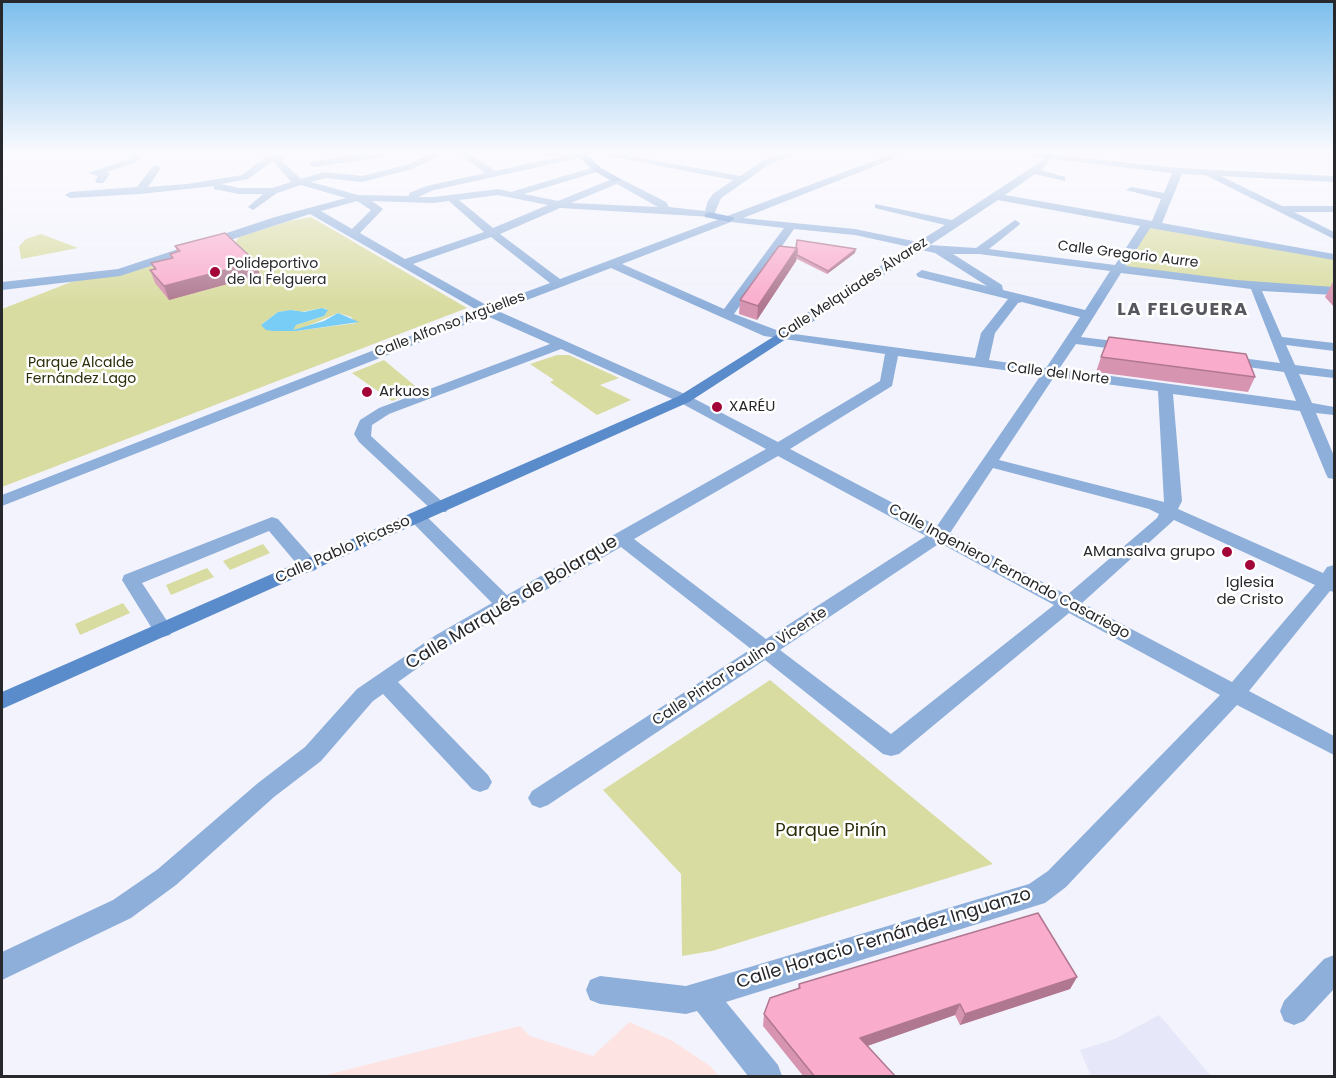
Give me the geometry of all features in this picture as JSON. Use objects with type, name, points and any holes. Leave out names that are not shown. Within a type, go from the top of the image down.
[{"type":"street","points":[[254,207],[257,204]]},
{"type":"street","points":[[2,286],[120,272],[333,204]]},
{"type":"street","points":[[354,233],[378,209],[369,204]]},
{"type":"street","points":[[459,204],[492,234],[559,284]]},
{"type":"street","points":[[553,204],[665,210],[729,219]]},
{"type":"street","points":[[662,204],[665,210]]},
{"type":"street","points":[[709,215],[711,204]]},
{"type":"street","name":"Calle Alfonso Argüelles","points":[[2,501],[487,311],[768,204]]},
{"type":"street","name":"Calle Melquiades Álvarez","points":[[684,399],[985,204]]},
{"type":"street","points":[[1038,204],[1335,257]]},
{"type":"street","points":[[940,535],[1118,269],[1152,224],[1163,204]]},
{"type":"street","points":[[1270,204],[1335,236]]},
{"type":"street","points":[[404,263],[492,234],[556,205]]},
{"type":"street","points":[[879,206],[954,224]]},
{"type":"street","points":[[1279,209],[1335,209]]},
{"type":"street","name":"Calle Ingeniero Fernando Casariego","points":[[311,210],[487,311],[684,399],[1335,746]]},
{"type":"street","name":"Calle Gregorio Aurre","points":[[729,219],[855,232],[939,250],[979,251],[1263,286],[1335,291]]},
{"type":"street","points":[[979,251],[1015,223]]},
{"type":"street","points":[[726,315],[791,226]]},
{"type":"street","points":[[939,250],[1015,297]]},
{"type":"street","name":"Calle del Norte","points":[[612,264],[726,315],[782,336],[1335,411]]},
{"type":"street","points":[[922,274],[1088,315]]},
{"type":"street","points":[[1263,286],[1257,288],[1256,291],[1335,474]]},
{"type":"street","points":[[981,364],[988,333],[1015,297]]},
{"type":"street","points":[[1072,340],[1142,349]]},
{"type":"street","points":[[1277,340],[1335,347]]},
{"type":"street","points":[[440,508],[365,439],[362,434],[365,423],[384,411],[562,344]]},
{"type":"street","name":"Calle Marqués de Bolarque","points":[[2,966],[122,909],[167,877],[267,790],[313,754],[364,695],[443,640],[778,449],[887,383],[892,351]]},
{"type":"street","points":[[1210,358],[1335,374]]},
{"type":"street","points":[[621,538],[891,747],[1068,604],[1165,521],[1173,501],[1165,388]]},
{"type":"street","name":"Calle Pablo Picasso","points":[[2,701],[684,399]]},
{"type":"street","points":[[988,462],[1155,505],[1332,580]]},
{"type":"street","points":[[417,518],[506,605]]},
{"type":"street","points":[[163,630],[131,580],[272,523],[309,566]]},
{"type":"street","name":"Calle Pintor Paulino Vicente","points":[[540,798],[940,535]]},
{"type":"street","name":"Calle Horacio Fernández Inguanzo","points":[[600,990],[686,1000],[1036,894],[1057,879],[1235,693],[1332,580]]},
{"type":"street","points":[[384,681],[480,782]]},
{"type":"street","points":[[1293,1011],[1335,969]]},
{"type":"street","points":[[702,995],[767,1077]]},
{"type":"shaded area","points":[[1159,1015],[1211,1076],[1091,1076],[1080,1050],[1115,1039]]},
{"type":"shaded area","points":[[629,1022],[671,1040],[710,1066],[719,1076],[322,1076],[520,1026],[530,1036],[593,1056]]},
{"type":"green space","name":"Parque Alcalde Fernández Lago","points":[[311,217],[467,308],[2,487],[2,309],[71,282],[138,269],[235,243],[239,237],[289,221]],"holes":[[[327,309],[324,316],[296,325],[293,331],[262,324],[278,312],[293,310],[301,312]],[[338,313],[351,317],[356,323],[296,331]]]},
{"type":"green space","points":[[1147,224],[1334,257],[1334,291],[1118,269]]},
{"type":"green space","points":[[41,234],[78,248],[21,259],[19,246],[26,239]]},
{"type":"green space","points":[[557,355],[569,355],[619,378],[600,385],[631,400],[597,415],[550,382],[554,380],[530,364]]},
{"type":"green space","points":[[384,360],[420,390],[392,401],[352,373]]},
{"type":"green space","points":[[263,544],[270,553],[230,570],[223,561]]},
{"type":"green space","points":[[207,568],[214,577],[171,595],[166,585]]},
{"type":"green space","points":[[123,603],[130,613],[80,635],[75,624]]},
{"type":"green space","name":"Parque Pinín","points":[[770,680],[993,864],[712,951],[682,956],[681,874],[603,790]]},
{"type":"water","points":[[322,308],[328,310],[324,316],[296,325],[293,330],[324,321],[338,313],[359,322],[296,331],[266,330],[261,325],[278,312],[291,310],[304,312]]},
{"type":"building","points":[[225,233],[256,262],[164,286],[150,270],[156,269],[151,263],[173,258],[170,254],[180,251],[175,246]]},
{"type":"building","points":[[797,240],[856,249],[828,271],[797,255]]},
{"type":"building","points":[[779,246],[797,248],[758,306],[740,300]]},
{"type":"building","points":[[1109,337],[1246,354],[1255,377],[1101,357]]},
{"type":"building","points":[[1038,913],[1077,977],[965,1014],[960,1004],[860,1038],[896,1077],[815,1077],[764,1014],[770,998],[800,988],[799,984]]},
{"type":"place","name":"Polideportivo de la Felguera","points":[[215,272]]},
{"type":"place","name":"Arkuos","points":[[367,392]]},
{"type":"place","name":"XARÉU","points":[[717,407]]},
{"type":"place","name":"AMansalva grupo","points":[[1227,552]]},
{"type":"place","name":"Iglesia de Cristo","points":[[1250,565]]},
{"type":"district","name":"LA FELGUERA","points":[[1183,310]]}]
